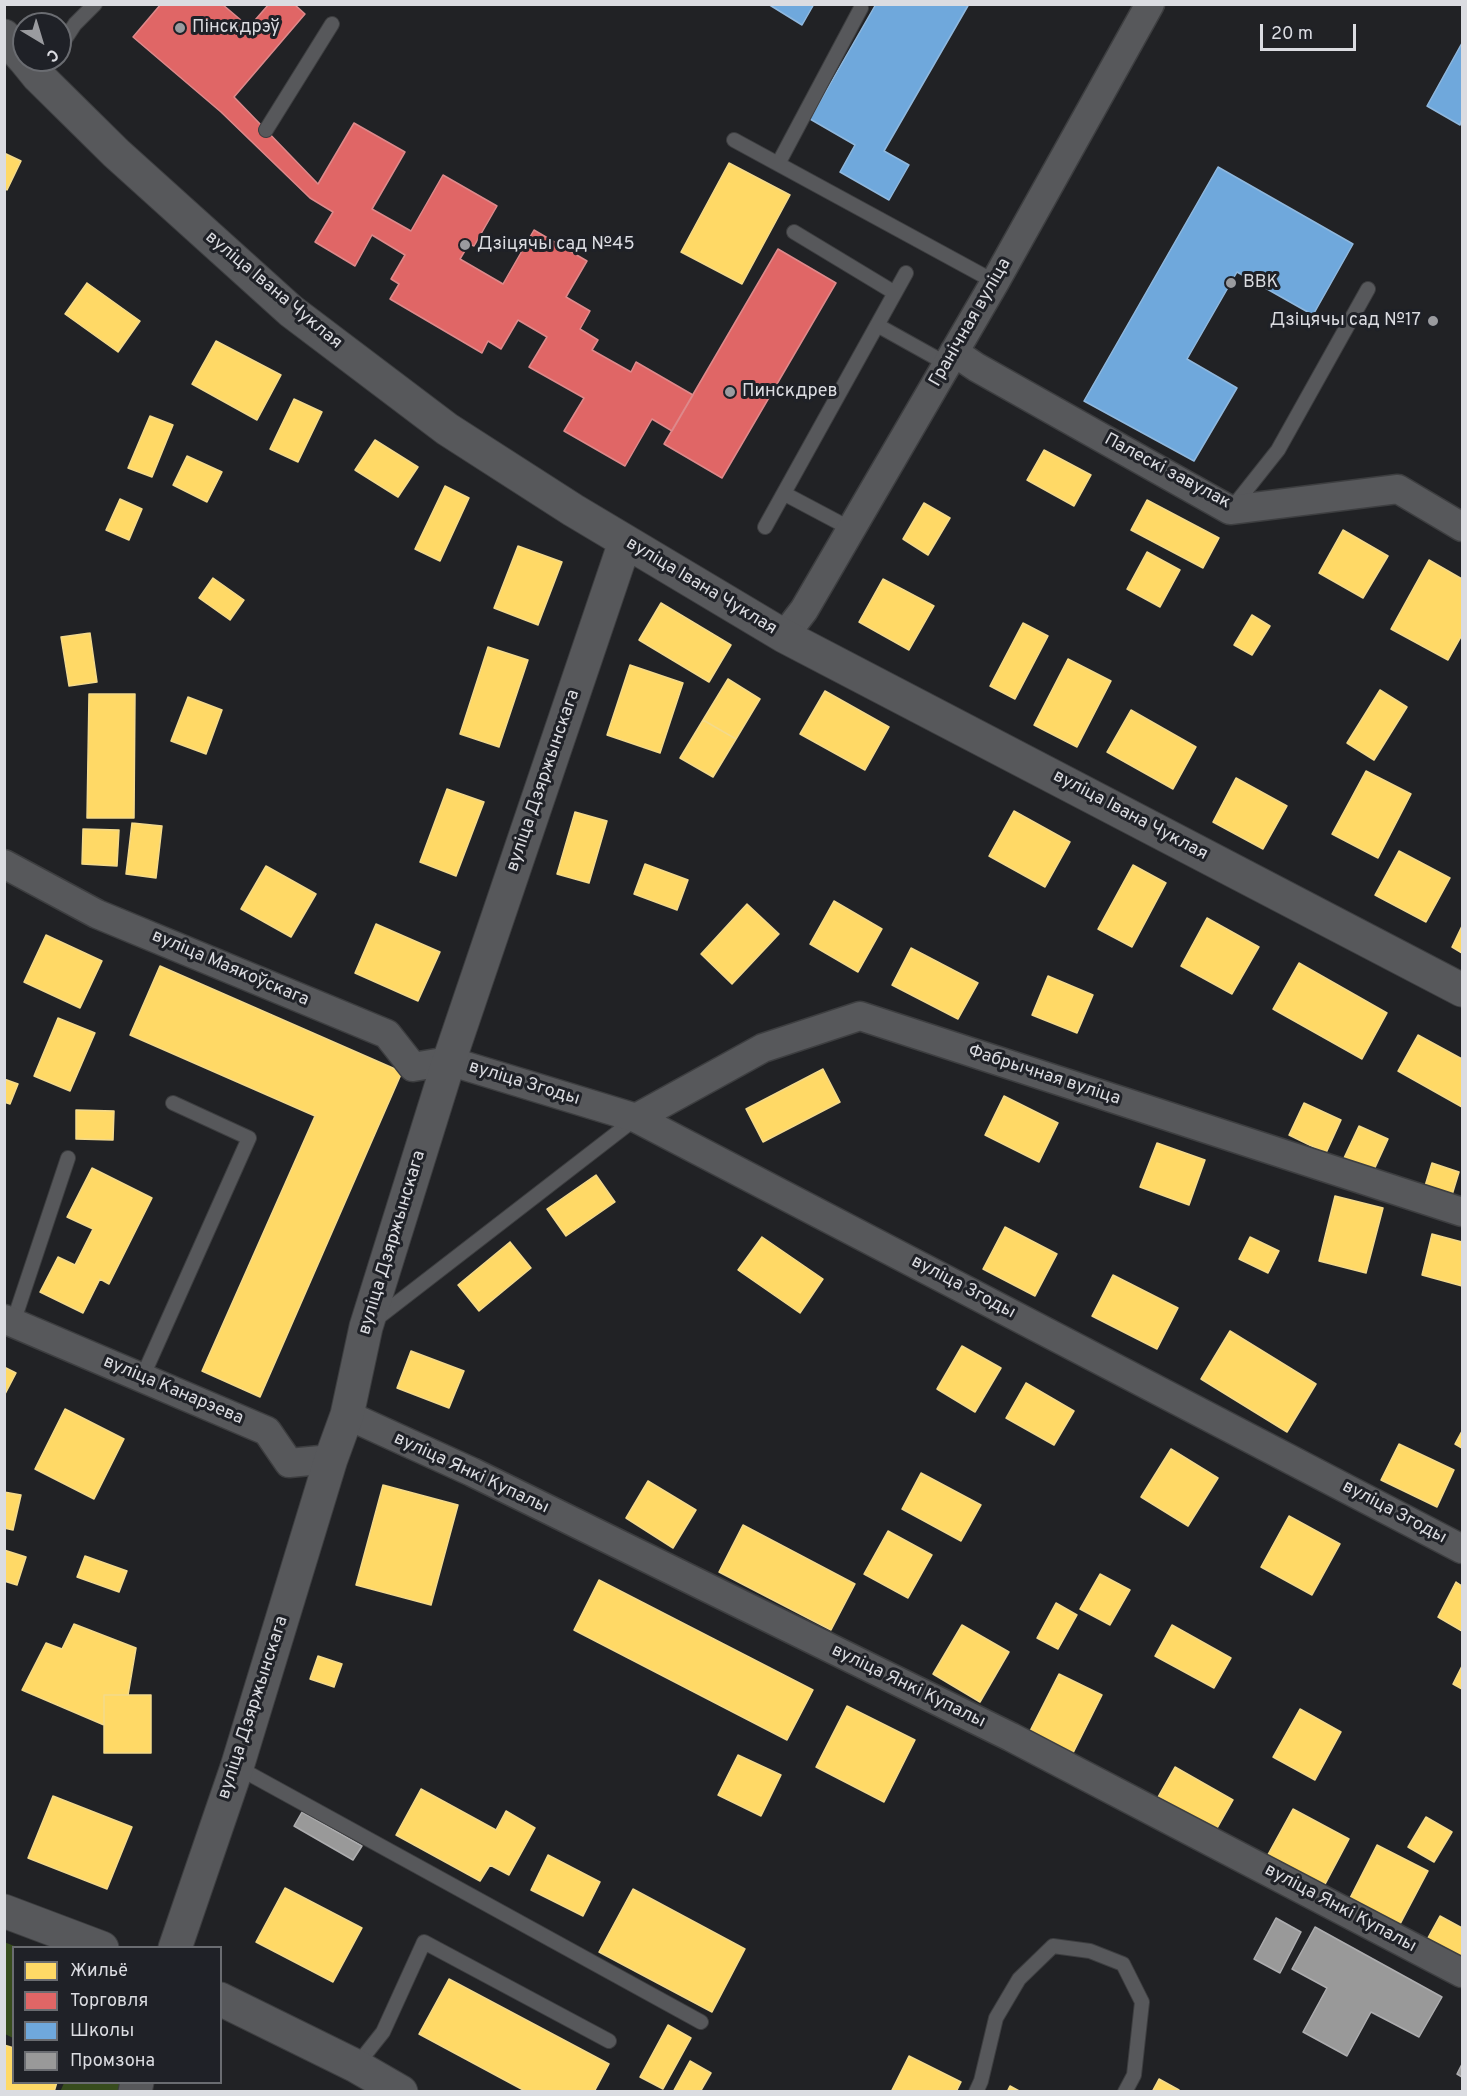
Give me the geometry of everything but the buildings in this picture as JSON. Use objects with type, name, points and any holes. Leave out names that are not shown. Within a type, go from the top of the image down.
[{"type":"street","name":"Гранічная вуліца","points":[[784,636],[804,610],[951,358],[1150,4]]},
{"type":"street","name":"вуліца Івана Чуклая","points":[[39,72],[116,153],[291,311],[447,429],[625,542],[784,636],[1462,990]]},
{"type":"street","name":"Палескі завулак","points":[[951,358],[976,367],[1230,510],[1398,489],[1462,527]]},
{"type":"street","name":"вуліца Дзяржынскага","points":[[175,1946],[237,1767],[331,1459],[347,1415],[366,1327],[449,1061],[625,542]]},
{"type":"street","name":"вуліца Маякоўскага","points":[[4,864],[97,914],[387,1034],[412,1067],[449,1061]]},
{"type":"street","name":"Фабрычная вуліца","points":[[636,1118],[763,1048],[860,1016],[1462,1212]]},
{"type":"street","name":"вуліца Згоды","points":[[449,1061],[636,1118],[1462,1549]]},
{"type":"street","name":"вуліца Канарэева","points":[[9,1321],[267,1431],[289,1463],[331,1459]]},
{"type":"street","name":"вуліца Янкі Купалы","points":[[347,1415],[472,1472],[1011,1737],[1462,1973]]},
{"type":"street","points":[[4,1911],[99,1946]]},
{"type":"street","points":[[222,2000],[356,2066],[401,2091]]},
{"type":"lane","points":[[72,29],[95,4]]},
{"type":"lane","points":[[778,164],[861,8]]},
{"type":"lane","points":[[266,130],[332,24]]},
{"type":"lane","points":[[734,140],[995,282]]},
{"type":"lane","points":[[794,232],[895,293]]},
{"type":"lane","points":[[765,527],[906,273]]},
{"type":"lane","points":[[1230,510],[1278,450],[1368,289]]},
{"type":"lane","points":[[877,325],[951,358]]},
{"type":"lane","points":[[785,494],[851,529]]},
{"type":"lane","points":[[142,1378],[249,1138],[173,1103]]},
{"type":"lane","points":[[366,1327],[636,1118]]},
{"type":"lane","points":[[9,1321],[68,1158]]},
{"type":"lane","points":[[237,1767],[700,2022]]},
{"type":"lane","points":[[356,2066],[383,2032],[424,1942],[609,2042]]},
{"type":"lane","points":[[976,2091],[981,2081],[996,2018],[1019,1979],[1053,1946],[1090,1951],[1123,1964],[1142,2002],[1134,2075],[1125,2091]]},
{"type":"green space","points":[[4,1942],[14,1946],[12,1946],[12,2038],[5,2034]]},
{"type":"green space","points":[[64,2084],[123,2084],[121,2091],[60,2092]]},
{"type":"place","name":"Пінскдрэў","points":[[180,28]]},
{"type":"place","name":"Дзіцячы сад №45","points":[[465,245]]},
{"type":"place","name":"ВВК","points":[[1231,283]]},
{"type":"place","name":"Дзіцячы сад №17","points":[[1433,321]]},
{"type":"place","name":"Пинскдрев","points":[[730,392]]}]
